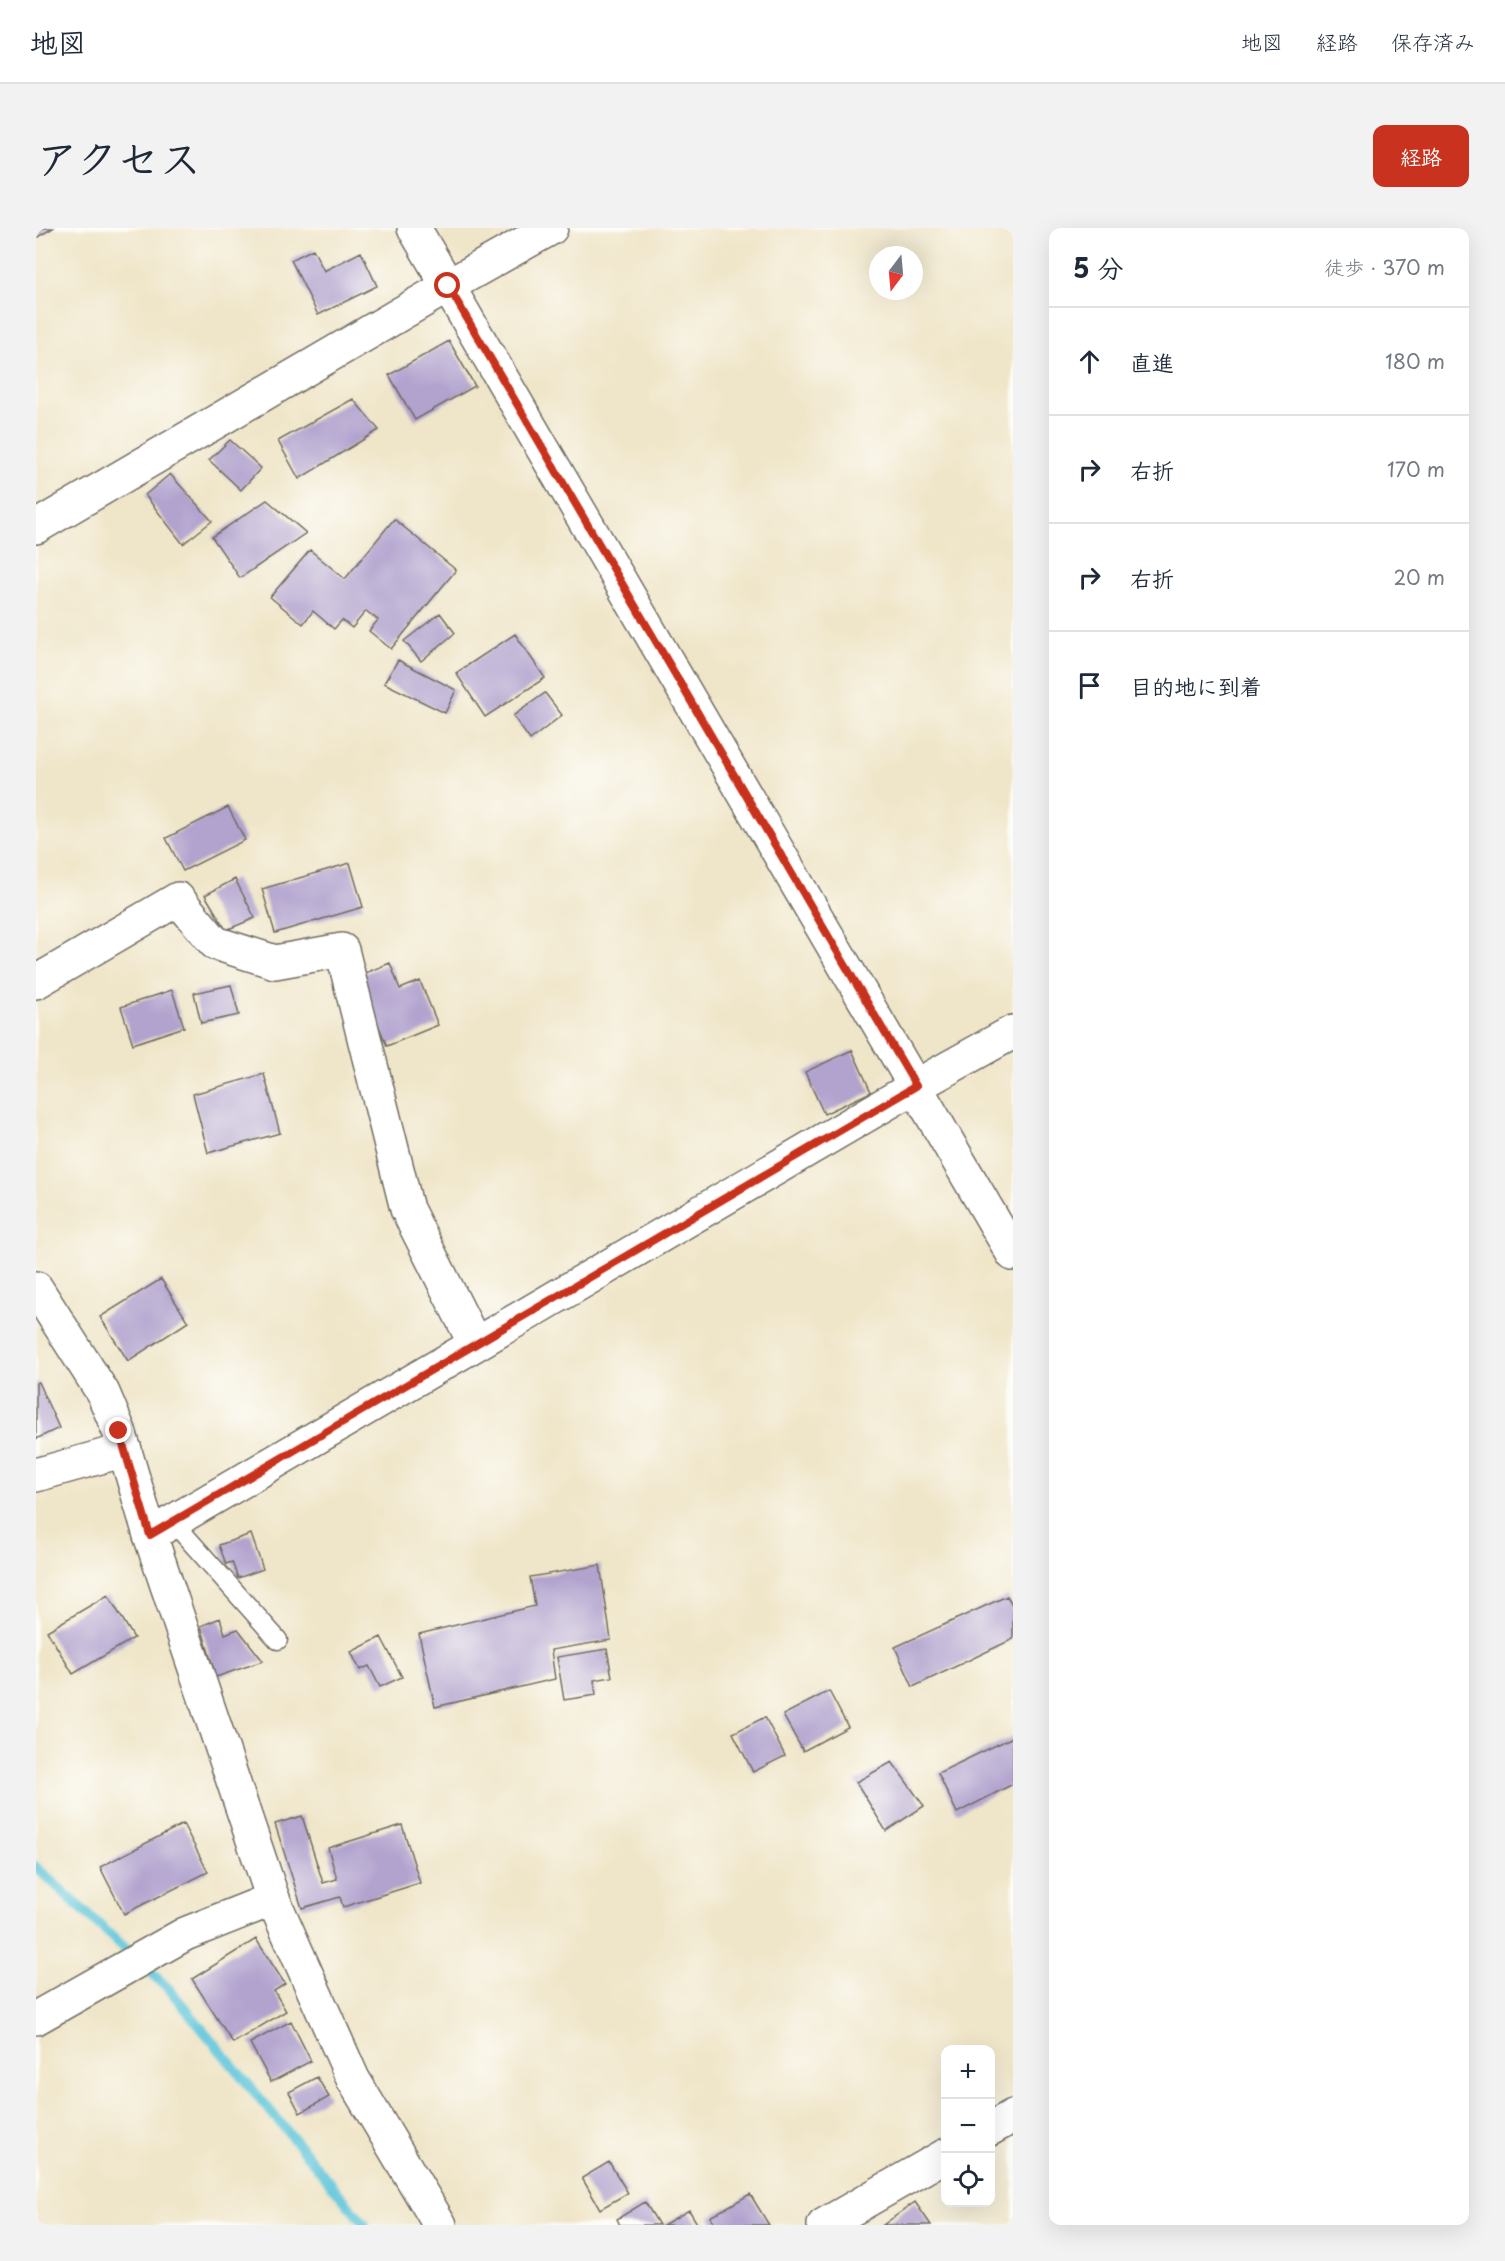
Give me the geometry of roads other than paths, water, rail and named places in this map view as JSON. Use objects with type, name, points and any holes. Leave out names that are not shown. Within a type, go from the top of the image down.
[{"type":"street","points":[[414,228],[1013,1254]]},
{"type":"street","points":[[36,527],[551,228]]},
{"type":"street","points":[[36,982],[178,898],[215,943],[275,962],[342,950],[407,1209],[475,1344]]},
{"type":"street","points":[[161,1529],[916,1086],[1013,1032]]},
{"type":"street","points":[[36,1288],[103,1393],[125,1450],[161,1529],[273,1899],[353,2079],[440,2225]]},
{"type":"street","points":[[36,1475],[125,1450]]},
{"type":"street","points":[[36,2018],[185,1934],[273,1899]]},
{"type":"street","points":[[995,2126],[1013,2116]]},
{"type":"street","points":[[824,2225],[941,2157]]},
{"type":"lane","points":[[161,1529],[278,1640]]},
{"type":"waterway","points":[[36,1867],[169,1989],[365,2225]]}]
